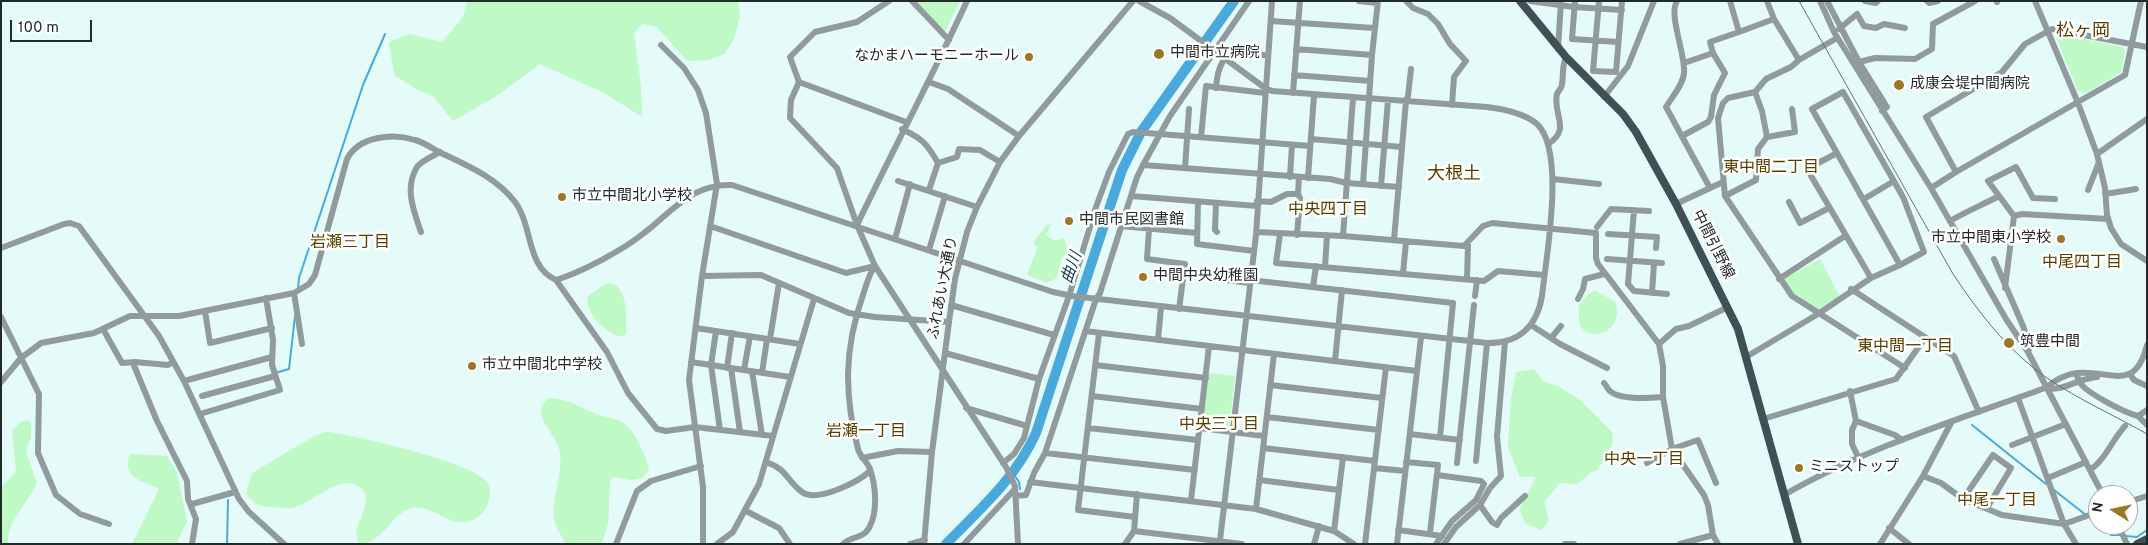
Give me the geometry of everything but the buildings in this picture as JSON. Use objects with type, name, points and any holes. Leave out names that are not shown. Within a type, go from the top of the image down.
[{"type":"main road","name":"中間引野線","points":[[1520,1],[1558,49],[1623,114],[1636,132],[1676,204],[1738,329],[1798,544]]},
{"type":"main road","points":[[2137,544],[2147,539]]},
{"type":"street","points":[[889,1],[862,19],[815,32],[790,57],[798,82],[791,100],[790,118],[837,168],[857,225],[875,266],[908,320],[1004,465],[1015,490],[1018,544]]},
{"type":"street","points":[[912,1],[949,40]]},
{"type":"street","points":[[857,225],[906,122],[929,82],[967,1]]},
{"type":"street","name":"ふれあい大通り","points":[[924,542],[932,452],[951,305],[967,232],[977,207],[1000,162],[1019,136],[1133,1]]},
{"type":"street","points":[[1139,1],[1170,18],[1265,91]]},
{"type":"street","points":[[1015,490],[1026,495],[1030,482],[1045,452],[1094,299],[1100,293],[1131,196],[1143,165],[1158,134],[1212,50],[1249,1]]},
{"type":"street","points":[[1215,541],[1224,504],[1254,251],[1272,1]]},
{"type":"street","points":[[1293,93],[1300,1]]},
{"type":"street","points":[[1359,1],[1377,2],[1363,184]]},
{"type":"street","points":[[1406,1],[1414,8],[1428,14],[1438,24],[1450,44],[1466,61],[1454,77],[1452,105]]},
{"type":"street","points":[[1530,1],[1622,10]]},
{"type":"street","points":[[1599,1],[1593,71],[1616,72],[1622,1]]},
{"type":"street","points":[[1604,97],[1628,66],[1654,1]]},
{"type":"street","points":[[1677,1],[1673,8],[1684,63],[1682,80],[1666,107],[1710,188]]},
{"type":"street","points":[[1730,1],[1739,32]]},
{"type":"street","points":[[1766,1],[1799,60]]},
{"type":"street","points":[[1820,1],[1834,32],[1931,188],[2006,319],[2028,352],[2045,388],[2098,485]]},
{"type":"street","points":[[1828,1],[1859,62],[1887,107],[1882,111]]},
{"type":"street","points":[[1865,1],[1876,3],[1878,1]]},
{"type":"street","points":[[1928,1],[1929,3],[1938,1]]},
{"type":"street","points":[[1859,62],[1874,58],[1915,59],[1932,49],[1933,24],[1975,1]]},
{"type":"street","points":[[2035,1],[2078,102],[2097,154],[2108,219],[2116,239],[2146,260]]},
{"type":"street","points":[[1558,49],[1561,4]]},
{"type":"street","points":[[1574,4],[1572,39],[1618,42]]},
{"type":"street","points":[[1931,188],[2126,75],[2132,44],[2143,6]]},
{"type":"street","points":[[1834,32],[1857,14],[1864,26],[1876,28],[1884,24],[1905,28]]},
{"type":"street","points":[[1682,136],[1708,122],[1711,118],[1714,95],[1725,73],[1713,52],[1710,42],[1774,18]]},
{"type":"street","points":[[1271,21],[1374,28]]},
{"type":"street","points":[[1956,172],[1926,117],[2002,72],[2025,44],[2047,30],[2052,29],[2147,47]]},
{"type":"street","points":[[1838,38],[1799,60],[1791,67],[1766,79],[1755,92],[1728,98],[1723,103],[1718,118],[1725,196],[1792,296],[1905,368]]},
{"type":"street","points":[[661,45],[684,68],[698,90],[706,113],[717,184],[702,276],[689,380],[703,487],[703,544]]},
{"type":"street","points":[[1216,88],[1218,71],[1234,49],[1268,56]]},
{"type":"street","points":[[1296,49],[1372,55]]},
{"type":"street","points":[[1684,63],[1713,52]]},
{"type":"street","points":[[1548,144],[1556,139],[1560,130],[1557,94],[1562,85],[1562,69],[1566,57]]},
{"type":"street","points":[[1394,240],[1410,69]]},
{"type":"street","points":[[1294,75],[1370,81]]},
{"type":"street","points":[[798,82],[906,122]]},
{"type":"street","points":[[929,82],[948,89],[1019,136]]},
{"type":"street","points":[[556,280],[619,250],[644,233],[680,201],[717,184],[732,185],[751,190],[1052,292],[1071,296],[1470,342],[1505,342],[1519,337],[1531,325],[1539,310],[1553,179],[1552,156],[1548,144],[1536,123],[1509,110],[1487,107],[1206,86],[1201,138]]},
{"type":"street","points":[[1755,92],[1762,111],[1767,137]]},
{"type":"street","points":[[1746,357],[1818,314],[1851,289],[1871,278],[1900,265],[1924,252],[1904,197],[1842,92],[1812,109],[1900,265]]},
{"type":"street","points":[[1308,178],[1314,95]]},
{"type":"street","points":[[1343,236],[1353,98]]},
{"type":"street","points":[[1381,186],[1388,100]]},
{"type":"street","points":[[1725,196],[1756,180],[1758,149],[1767,137],[1795,132],[1792,109]]},
{"type":"street","points":[[1185,168],[1189,110]]},
{"type":"street","points":[[1711,118],[1718,118]]},
{"type":"street","points":[[2097,154],[2147,119]]},
{"type":"street","points":[[902,130],[919,137],[927,144],[938,163]]},
{"type":"street","points":[[1004,465],[1019,447],[1027,426],[1039,379],[1054,335],[1071,296],[1096,207],[1109,172],[1128,134],[1133,132],[1292,145],[1310,142],[1350,142],[1402,147]]},
{"type":"street","points":[[1,382],[21,358],[41,343],[94,333],[130,316],[179,316],[294,294],[309,284],[315,275],[346,159],[352,151],[374,139],[399,137],[416,140],[481,172],[500,186],[514,201],[523,215],[539,267],[547,276],[556,280],[607,352],[628,393],[657,429],[666,431],[695,427],[773,436]]},
{"type":"street","points":[[1290,177],[1292,145]]},
{"type":"street","points":[[938,163],[956,157],[959,149],[980,150],[1000,162]]},
{"type":"street","points":[[421,232],[412,206],[411,193],[414,176],[417,166],[440,152]]},
{"type":"street","points":[[1837,153],[1807,169],[1871,278]]},
{"type":"street","points":[[2088,190],[2099,162]]},
{"type":"street","points":[[928,190],[938,163]]},
{"type":"street","points":[[1143,165],[1399,187]]},
{"type":"street","points":[[2005,288],[2014,216],[1988,181],[2016,167],[2034,198],[2055,199]]},
{"type":"street","points":[[1296,235],[1300,198],[1298,194],[1299,178]]},
{"type":"street","points":[[1553,179],[1599,184]]},
{"type":"street","points":[[898,180],[977,207]]},
{"type":"street","points":[[1864,199],[1894,181]]},
{"type":"street","points":[[1676,204],[1723,182]]},
{"type":"street","points":[[896,238],[910,184]]},
{"type":"street","points":[[2105,194],[2136,189]]},
{"type":"street","points":[[1131,196],[1216,204],[1271,202],[1287,194],[1298,194]]},
{"type":"street","points":[[929,250],[945,196]]},
{"type":"street","points":[[1950,221],[1998,196]]},
{"type":"street","points":[[1198,202],[1196,244],[1254,251]]},
{"type":"street","points":[[1789,202],[1800,223],[1829,208]]},
{"type":"street","points":[[1216,204],[1215,230],[1217,232]]},
{"type":"street","points":[[1597,226],[1611,209],[1649,211]]},
{"type":"street","points":[[1634,210],[1628,284],[1634,291],[1666,294]]},
{"type":"street","points":[[2014,216],[2022,214],[2108,219]]},
{"type":"street","points":[[1256,232],[1343,236],[1464,246],[1488,223],[1596,233],[1596,258],[1604,274],[1659,344],[1663,366],[1663,397],[1672,449],[1704,495],[1708,505],[1713,535],[1718,544]]},
{"type":"street","points":[[1,248],[64,224],[75,224],[84,232],[145,316],[173,362],[200,414],[235,492],[249,512],[284,544]]},
{"type":"street","points":[[710,226],[846,273],[875,266]]},
{"type":"street","points":[[1121,226],[1197,233]]},
{"type":"street","points":[[1150,229],[1147,259],[1185,264],[1179,309]]},
{"type":"street","points":[[1280,234],[1276,263],[1484,281],[1498,271],[1544,274]]},
{"type":"street","points":[[1608,234],[1657,237],[1656,248]]},
{"type":"street","points":[[1325,267],[1327,235]]},
{"type":"street","points":[[1779,278],[1846,236]]},
{"type":"street","points":[[1403,274],[1406,241]]},
{"type":"street","points":[[1467,279],[1468,244]]},
{"type":"street","points":[[1607,259],[1662,263]]},
{"type":"street","points":[[1994,260],[2023,326],[2030,346],[2028,352]]},
{"type":"street","points":[[1652,293],[1654,263]]},
{"type":"street","points":[[843,544],[864,534],[870,525],[875,494],[869,467],[859,452],[850,412],[847,379],[849,349],[856,314],[875,266]]},
{"type":"street","points":[[1313,287],[1316,266]]},
{"type":"street","points":[[1578,300],[1585,279],[1604,274]]},
{"type":"street","points":[[702,276],[761,275],[814,299],[820,299],[856,314],[908,320],[949,322]]},
{"type":"street","points":[[1184,275],[1453,303],[1440,437]]},
{"type":"street","points":[[1475,296],[1477,280]]},
{"type":"street","points":[[762,373],[779,283]]},
{"type":"street","points":[[1851,289],[1954,356],[1979,412]]},
{"type":"street","points":[[1335,361],[1342,290]]},
{"type":"street","points":[[294,294],[302,344]]},
{"type":"street","points":[[200,414],[280,390],[275,376],[272,357],[272,328],[266,298]]},
{"type":"street","points":[[717,544],[733,532],[759,484],[814,299]]},
{"type":"street","points":[[951,305],[1054,335]]},
{"type":"street","points":[[1457,463],[1474,305]]},
{"type":"street","points":[[1158,340],[1162,307]]},
{"type":"street","points":[[1659,344],[1676,329],[1689,326],[1728,307]]},
{"type":"street","points":[[205,311],[210,343],[272,328]]},
{"type":"street","points":[[1,317],[39,394],[38,453],[56,495],[80,514],[109,524]]},
{"type":"street","points":[[1531,325],[1607,368]]},
{"type":"street","points":[[1551,338],[1561,326]]},
{"type":"street","points":[[696,328],[800,344]]},
{"type":"street","points":[[103,329],[122,363],[168,365],[173,362]]},
{"type":"street","points":[[716,331],[711,365],[720,430]]},
{"type":"street","points":[[1085,331],[1417,370]]},
{"type":"street","points":[[1099,333],[1078,510],[1135,517]]},
{"type":"street","points":[[732,334],[729,368],[740,432]]},
{"type":"street","points":[[744,370],[750,336]]},
{"type":"street","points":[[1397,544],[1421,336]]},
{"type":"street","points":[[1763,419],[1850,391],[1896,379],[1925,338]]},
{"type":"street","points":[[1444,544],[1456,527],[1480,505],[1490,488],[1501,476],[1497,437],[1505,342]]},
{"type":"street","points":[[1476,462],[1487,343]]},
{"type":"street","points":[[1784,494],[1858,456],[2045,388],[2061,378],[2076,373],[2107,376],[2130,374],[2145,358],[2147,345]]},
{"type":"street","points":[[1191,500],[1209,346]]},
{"type":"street","points":[[945,352],[1039,379]]},
{"type":"street","points":[[1256,509],[1274,354]]},
{"type":"street","points":[[184,381],[272,357]]},
{"type":"street","points":[[691,362],[790,377]]},
{"type":"street","points":[[133,363],[187,481],[188,499],[192,504],[196,520],[192,544]]},
{"type":"street","points":[[1096,365],[1206,378]]},
{"type":"street","points":[[1365,544],[1386,367]]},
{"type":"street","points":[[752,371],[762,435]]},
{"type":"street","points":[[2076,373],[2079,380],[2092,394],[2127,414],[2138,416],[2147,425]]},
{"type":"street","points":[[2130,374],[2134,380],[2147,386]]},
{"type":"street","points":[[202,396],[275,376]]},
{"type":"street","points":[[2045,388],[2054,390],[2079,380],[2107,376]]},
{"type":"street","points":[[1604,383],[1609,390],[1617,395],[1631,398],[1663,397]]},
{"type":"street","points":[[1270,385],[1382,398]]},
{"type":"street","points":[[1850,391],[1856,421],[1852,430],[1852,444],[1858,456]]},
{"type":"street","points":[[1092,396],[1202,409]]},
{"type":"street","points":[[2018,398],[2034,437],[2064,524],[2076,544]]},
{"type":"street","points":[[966,407],[1027,426]]},
{"type":"street","points":[[2138,416],[2147,410]]},
{"type":"street","points":[[1267,417],[1379,430]]},
{"type":"street","points":[[1856,421],[1895,435],[1902,440]]},
{"type":"street","points":[[1880,544],[1923,476],[1951,423]]},
{"type":"street","points":[[2012,445],[2066,424]]},
{"type":"street","points":[[2090,470],[2099,464],[2125,426]]},
{"type":"street","points":[[1088,428],[1198,440]]},
{"type":"street","points":[[1200,428],[1264,436]]},
{"type":"street","points":[[1410,434],[1460,440]]},
{"type":"street","points":[[1647,463],[1672,449],[1698,440],[1716,482]]},
{"type":"street","points":[[1263,448],[1344,457],[1405,471]]},
{"type":"street","points":[[862,458],[898,451],[932,452]]},
{"type":"street","points":[[1045,452],[1195,470]]},
{"type":"street","points":[[1963,498],[1993,455],[2011,468],[1987,508]]},
{"type":"street","points":[[1334,531],[1344,457]]},
{"type":"street","points":[[766,462],[779,466],[802,492],[811,496],[832,493],[870,471]]},
{"type":"street","points":[[1406,462],[1438,465],[1430,534]]},
{"type":"street","points":[[2048,478],[2086,462]]},
{"type":"street","points":[[616,544],[637,491],[651,481],[701,466]]},
{"type":"street","points":[[1436,544],[1452,521],[1476,500],[1484,484],[1481,481],[1437,476]]},
{"type":"street","points":[[1923,476],[1941,483],[1963,498],[2002,515],[2064,524],[2088,516]]},
{"type":"street","points":[[1259,480],[1340,490]]},
{"type":"street","points":[[1030,482],[1256,509],[1334,531],[1354,544]]},
{"type":"street","points":[[964,544],[1015,490]]},
{"type":"street","points":[[192,504],[235,492]]},
{"type":"street","points":[[1125,544],[1134,531],[1138,494]]},
{"type":"street","points":[[1480,505],[1492,522],[1497,525],[1501,518],[1525,496]]},
{"type":"street","points":[[746,511],[779,528],[790,544]]},
{"type":"street","points":[[1314,544],[1319,526]]},
{"type":"street","points":[[1889,528],[1909,544]]},
{"type":"street","points":[[1398,530],[1442,536]]},
{"type":"street","points":[[1134,531],[1242,544]]},
{"type":"street","points":[[1680,544],[1713,535]]},
{"type":"street","points":[[910,544],[924,542]]},
{"type":"street","points":[[1564,544],[1574,544]]},
{"type":"green space","points":[[467,1],[738,1],[740,16],[734,39],[724,54],[709,60],[687,61],[657,27],[642,24],[634,33],[641,87],[642,117],[604,93],[540,64],[495,97],[453,121],[434,97],[416,89],[394,75],[389,42],[410,34],[442,42],[463,17]]},
{"type":"green space","points":[[916,1],[960,1],[945,32]]},
{"type":"green space","points":[[2059,34],[2123,47],[2125,51],[2121,72],[2086,93],[2078,91],[2056,37]]},
{"type":"green space","points":[[1052,223],[1046,235],[1056,241],[1064,238],[1068,252],[1062,258],[1057,278],[1047,283],[1027,275],[1038,246],[1033,244],[1045,226]]},
{"type":"green space","points":[[1820,259],[1840,297],[1816,310],[1793,295],[1784,279]]},
{"type":"green space","points":[[609,283],[615,285],[620,290],[625,304],[626,334],[620,337],[598,322],[588,304],[587,297]]},
{"type":"green space","points":[[1595,290],[1615,302],[1617,313],[1615,322],[1609,329],[1602,333],[1594,334],[1587,332],[1581,327],[1579,312],[1581,301]]},
{"type":"green space","points":[[1534,369],[1544,382],[1558,386],[1580,400],[1613,433],[1612,445],[1598,470],[1592,472],[1577,484],[1560,483],[1544,502],[1549,521],[1541,530],[1526,524],[1519,510],[1536,477],[1520,477],[1508,447],[1511,399],[1516,372]]},
{"type":"green space","points":[[1208,373],[1235,376],[1229,429],[1204,427],[1203,425]]},
{"type":"green space","points":[[548,398],[568,402],[622,422],[637,439],[647,462],[649,468],[643,478],[631,480],[616,477],[611,479],[609,518],[601,544],[566,544],[556,525],[554,504],[560,470],[560,453],[542,418],[543,405]]},
{"type":"green space","points":[[28,420],[31,423],[31,437],[26,452],[37,483],[14,520],[8,544],[1,544],[1,487],[16,472],[12,431],[20,422]]},
{"type":"green space","points":[[327,432],[361,438],[459,466],[486,481],[490,490],[487,506],[477,518],[463,522],[448,519],[427,509],[412,508],[405,510],[375,539],[368,543],[360,544],[357,538],[357,531],[366,502],[362,489],[355,484],[338,485],[293,508],[257,504],[246,494],[252,473],[316,435]]},
{"type":"green space","points":[[130,454],[167,456],[177,473],[187,521],[176,544],[132,544],[159,489],[135,478],[128,468]]},
{"type":"waterway","name":"曲川","points":[[946,544],[1008,479],[1028,450],[1036,433],[1122,170],[1141,132],[1234,1]]},
{"type":"waterway","points":[[298,289],[299,278],[363,85],[385,34]]},
{"type":"waterway","points":[[275,373],[289,369],[295,316]]},
{"type":"waterway","points":[[1972,425],[2046,484]]},
{"type":"waterway","points":[[1013,473],[1019,482],[1020,489]]},
{"type":"waterway","points":[[2054,490],[2086,515]]},
{"type":"waterway","points":[[227,544],[228,500]]},
{"type":"waterway","points":[[2125,536],[2137,537],[2147,530]]},
{"type":"tram line","points":[[1799,1],[1953,274],[1995,331],[2020,356],[2047,378],[2147,434]]},
{"type":"place","name":"中間市立病院","points":[[1159,54]]},
{"type":"place","name":"なかまハーモニーホール","points":[[1029,57]]},
{"type":"place","name":"成康会堤中間病院","points":[[1899,85]]},
{"type":"place","name":"市立中間北小学校","points":[[562,197]]},
{"type":"place","name":"中間市民図書館","points":[[1069,221]]},
{"type":"place","name":"市立中間東小学校","points":[[2061,239]]},
{"type":"place","name":"中間中央幼稚園","points":[[1143,277]]},
{"type":"place","name":"筑豊中間","points":[[2009,343]]},
{"type":"place","name":"市立中間北中学校","points":[[472,366]]},
{"type":"place","name":"ミニストップ","points":[[1799,468]]},
{"type":"district","name":"松ヶ岡","points":[[2083,32]]},
{"type":"district","name":"東中間二丁目","points":[[1771,169]]},
{"type":"district","name":"大根土","points":[[1454,175]]},
{"type":"district","name":"中央四丁目","points":[[1328,211]]},
{"type":"district","name":"岩瀬三丁目","points":[[350,244]]},
{"type":"district","name":"中尾四丁目","points":[[2082,264]]},
{"type":"district","name":"東中間一丁目","points":[[1905,348]]},
{"type":"district","name":"中央三丁目","points":[[1219,426]]},
{"type":"district","name":"岩瀬一丁目","points":[[866,433]]},
{"type":"district","name":"中央一丁目","points":[[1644,461]]},
{"type":"district","name":"中尾一丁目","points":[[1997,502]]}]
